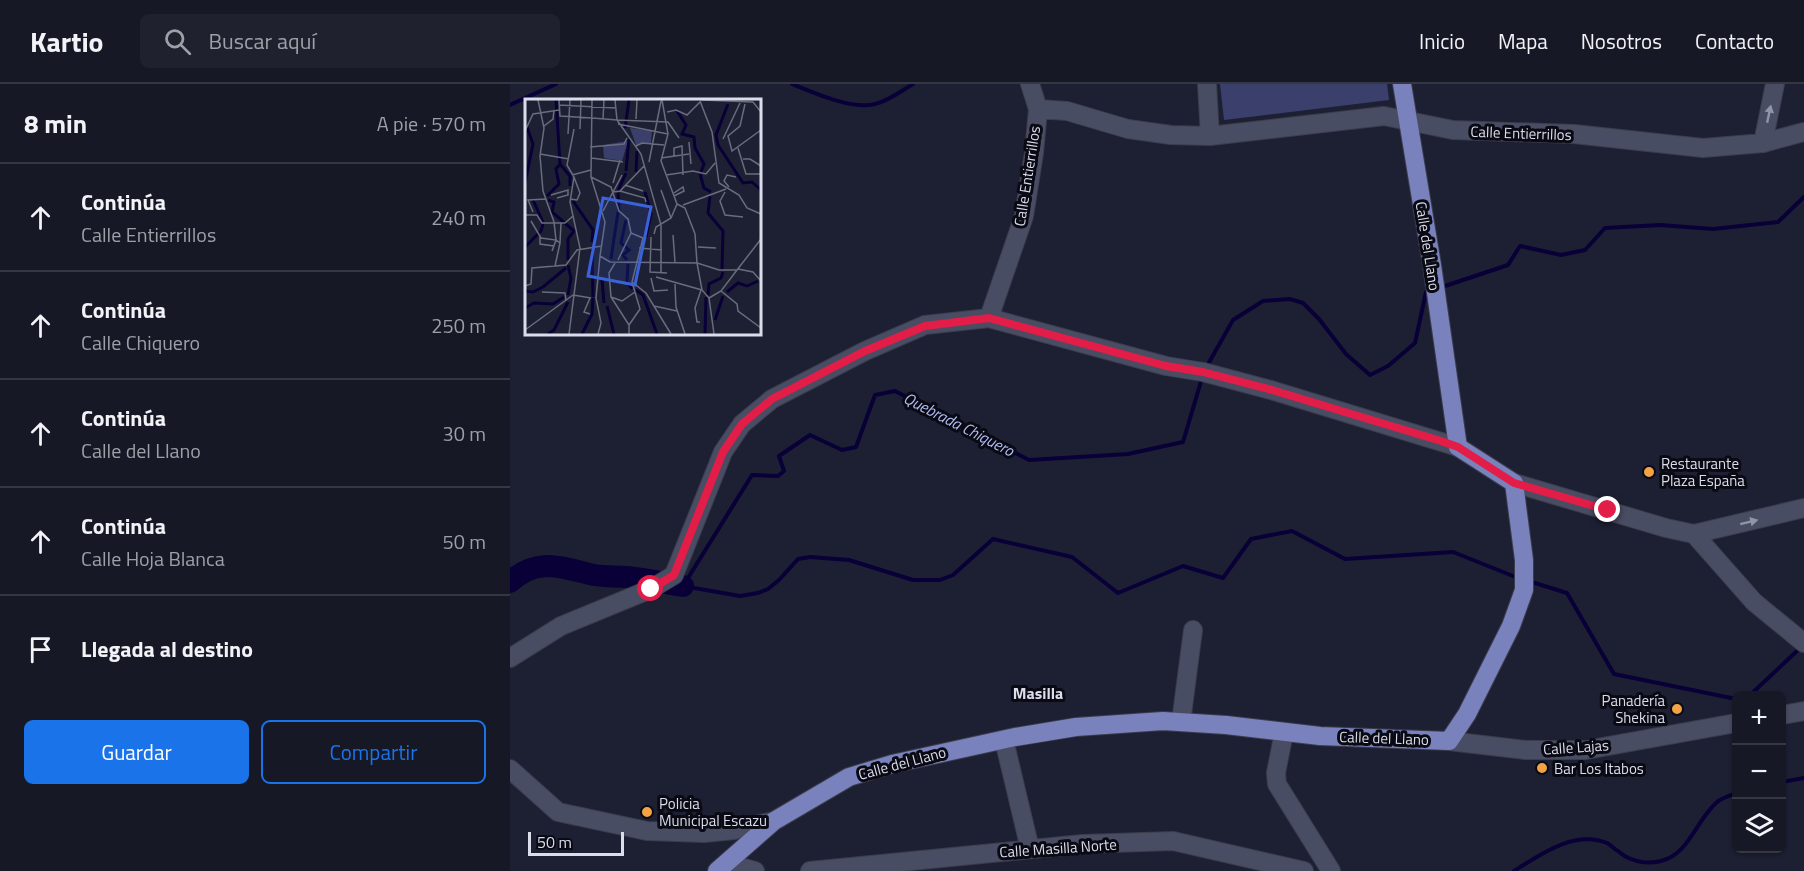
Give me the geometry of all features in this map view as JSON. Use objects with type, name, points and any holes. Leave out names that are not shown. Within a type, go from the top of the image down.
[{"type":"main road","name":"Calle del Llano","points":[[1402,84],[1432,265],[1458,447]]},
{"type":"main road","points":[[1458,447],[1514,483]]},
{"type":"main road","name":"Calle del Llano","points":[[722,867],[774,821],[849,777],[892,764],[1076,727],[1163,721],[1320,736],[1449,741],[1467,714],[1511,626],[1524,590],[1524,560],[1514,483]]},
{"type":"street","points":[[1030,84],[1038,109]]},
{"type":"street","points":[[1207,84],[1210,136]]},
{"type":"street","points":[[1763,143],[1775,84]]},
{"type":"street","name":"Calle Entierrillos","points":[[989,318],[1024,216],[1038,109],[1067,111],[1128,129],[1171,135],[1210,136],[1384,116],[1453,130],[1574,134],[1703,148],[1763,143],[1804,132]]},
{"type":"street","points":[[510,658],[561,626],[651,589],[674,575],[723,452],[742,424],[772,399],[865,351],[925,326],[989,318],[1166,366],[1203,372],[1272,390],[1458,447]]},
{"type":"street","points":[[1514,483],[1666,528],[1694,534],[1804,508]]},
{"type":"street","points":[[1694,534],[1754,602],[1804,643]]},
{"type":"street","points":[[1181,722],[1193,630]]},
{"type":"street","points":[[1786,714],[1804,711]]},
{"type":"street","name":"Calle Lajas","points":[[1449,741],[1526,750],[1586,750],[1732,724]]},
{"type":"street","points":[[1284,732],[1276,773],[1277,784],[1331,871]]},
{"type":"street","points":[[1004,740],[1030,849]]},
{"type":"street","points":[[510,770],[558,812],[647,831],[704,833],[734,830],[774,821]]},
{"type":"street","name":"Calle Masilla Norte","points":[[810,871],[900,864],[1083,844],[1173,842],[1304,871]]},
{"type":"street","points":[[722,867],[755,871]]},
{"type":"shaded area","points":[[1220,84],[1387,84],[1389,100],[1224,120]]},
{"type":"waterway","points":[[510,105],[556,84]]},
{"type":"waterway","points":[[792,84],[833,100],[855,105],[885,101],[913,84]]},
{"type":"waterway","name":"Quebrada Chiquero","points":[[1439,288],[1508,265],[1520,246],[1561,255],[1585,250],[1605,228],[1660,225],[1713,229],[1778,222],[1804,197]]},
{"type":"waterway","name":"Quebrada Chiquero","points":[[1207,366],[1233,320],[1263,301],[1290,299],[1303,303],[1319,319],[1346,354],[1370,375],[1388,366],[1415,343],[1426,292],[1429,291]]},
{"type":"waterway","points":[[1202,378],[1183,442],[1128,454],[1029,460],[895,391],[875,395],[856,447],[842,450],[810,435],[779,456],[784,471],[778,476],[752,475],[683,586],[740,596],[758,593],[768,589],[779,580],[798,559],[810,557],[849,560],[913,580],[940,580],[953,575],[993,539],[1072,557],[1118,593],[1183,566],[1223,578],[1251,539],[1292,531],[1345,559],[1453,552],[1513,576]]},
{"type":"waterway","points":[[510,582],[530,569],[550,566],[598,576],[634,578],[683,586]]},
{"type":"waterway","points":[[1535,583],[1567,593],[1614,674],[1732,698]]},
{"type":"waterway","points":[[1754,691],[1797,651]]},
{"type":"waterway","points":[[1786,781],[1804,778]]},
{"type":"waterway","points":[[1514,871],[1547,851],[1582,840],[1607,843],[1627,857],[1638,861],[1650,863],[1661,861],[1679,852],[1709,810],[1723,798],[1732,795]]},
{"type":"place","name":"Restaurante Plaza España","points":[[1649,472]]},
{"type":"place","name":"Panadería Shekina","points":[[1677,709]]},
{"type":"place","name":"Bar Los Itabos","points":[[1542,768]]},
{"type":"place","name":"Policia Municipal Escazu","points":[[647,812]]},
{"type":"district","name":"Masilla","points":[[1038,693]]},
{"type":"route","points":[[651,589],[674,575],[723,452],[742,424],[772,399],[865,351],[925,326],[989,318],[1166,366],[1203,372],[1272,390],[1441,441],[1458,447],[1514,483],[1608,510]]}]
